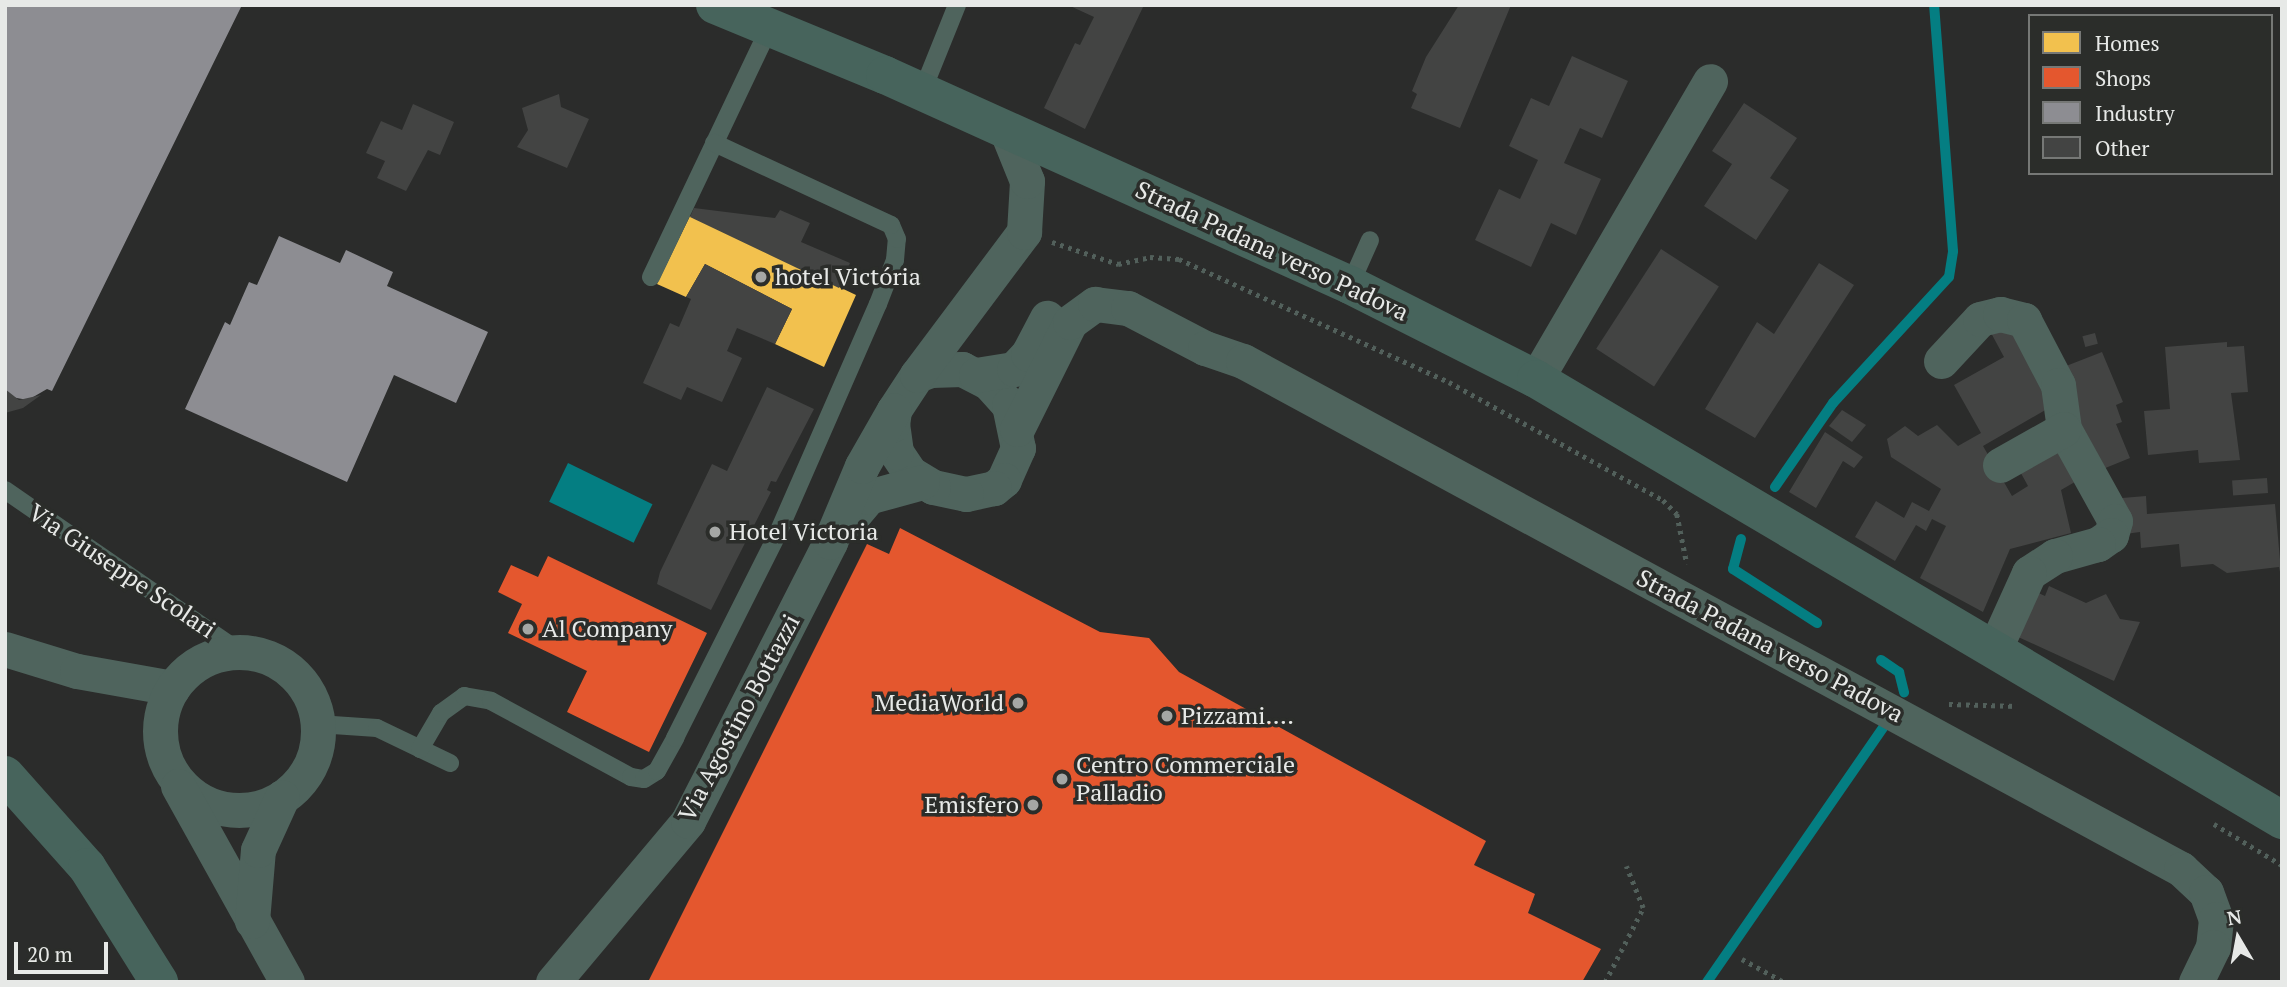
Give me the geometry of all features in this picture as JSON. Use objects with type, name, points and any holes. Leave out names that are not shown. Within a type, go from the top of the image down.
[{"type":"main road","name":"Strada Padana verso Padova","points":[[715,5],[1006,129],[1350,285],[1536,379],[2282,820]]},
{"type":"main road","points":[[5,775],[87,867],[159,982]]},
{"type":"street","points":[[1536,379],[1710,81]]},
{"type":"street","points":[[922,482],[896,452],[894,410],[1024,232],[1027,181],[1006,129]]},
{"type":"street","name":"Strada Padana verso Padova","points":[[917,375],[948,368],[976,374],[1014,369],[1028,354],[1057,300],[1077,286],[1101,282],[1125,288],[1212,334],[1244,361]]},
{"type":"street","name":"Strada Padana verso Padova","points":[[922,482],[967,494],[994,488],[1013,467],[1017,429],[1070,322],[1095,304],[1128,308],[1205,348],[1244,361],[2180,869],[2206,892],[2216,919],[2213,947],[2196,982]]},
{"type":"street","points":[[1941,361],[1980,319],[2000,314],[2025,320],[2059,385],[2064,429],[2115,521],[2111,535],[2098,544],[2055,556],[2029,573],[1995,649]]},
{"type":"street","points":[[976,374],[1004,399],[1017,429]]},
{"type":"street","name":"Via Agostino Bottazzi","points":[[553,982],[688,821],[830,542],[862,466],[894,410]]},
{"type":"street","points":[[2000,465],[2064,429]]},
{"type":"street","name":"Via Agostino Bottazzi","points":[[830,542],[868,496],[922,482]]},
{"type":"street","points":[[5,649],[77,671],[172,688]]},
{"type":"street","name":"Via Giuseppe Scolari","points":[[288,982],[171,772],[159,730],[172,688],[190,668],[212,656],[238,652],[267,656],[292,672],[310,696],[318,724]]},
{"type":"street","points":[[252,921],[258,850],[282,797],[310,766],[318,724]]},
{"type":"street","points":[[171,772],[201,801],[221,808],[242,810],[282,797]]},
{"type":"lane","points":[[922,92],[957,5]]},
{"type":"lane","points":[[651,277],[769,29]]},
{"type":"lane","points":[[420,748],[441,713],[464,696],[491,701],[631,777],[644,779],[657,771],[777,535],[869,327],[895,260],[897,239],[891,225],[714,143]]},
{"type":"lane","points":[[1350,285],[1370,240]]},
{"type":"lane","name":"Via Giuseppe Scolari","points":[[5,490],[238,652]]},
{"type":"lane","points":[[318,724],[377,728],[450,764]]},
{"type":"path","points":[[1041,238],[1118,264],[1150,257],[1179,259],[1449,382],[1672,508],[1690,574]]},
{"type":"path","points":[[1936,704],[2015,706],[2027,713]]},
{"type":"path","points":[[2212,823],[2282,864]]},
{"type":"path","points":[[1605,982],[1643,908],[1626,866]]},
{"type":"path","points":[[1742,959],[1784,982]]},
{"type":"water","points":[[568,463],[652,504],[634,543],[549,502]]},
{"type":"building: Homes","points":[[690,216],[856,295],[824,367],[775,344],[792,309],[705,264],[686,297],[657,284]]},
{"type":"building: Shops","name":"Centro Commerciale Palladio","points":[[900,528],[1100,632],[1149,638],[1179,672],[1486,841],[1474,865],[1535,894],[1528,913],[1601,949],[1582,982],[648,982],[867,544],[889,554]]},
{"type":"building: Shops","points":[[548,556],[707,633],[649,752],[567,712],[587,671],[508,633],[522,604],[498,592],[511,565],[538,577]]},
{"type":"building: Industry","points":[[5,5],[242,5],[52,391],[47,389],[28,400],[11,397],[5,389]]},
{"type":"building: Industry","points":[[279,236],[340,263],[346,250],[393,272],[387,286],[488,332],[456,403],[394,375],[347,482],[185,409],[225,322],[230,325],[249,282],[257,285]]},
{"type":"building: Other","points":[[1068,5],[1144,5],[1085,129],[1044,108],[1075,43],[1080,45],[1094,17]]},
{"type":"building: Other","points":[[1459,5],[1511,5],[1460,128],[1411,108],[1417,94],[1412,91],[1426,57]]},
{"type":"building: Other","points":[[1572,56],[1628,81],[1602,138],[1580,128],[1564,163],[1601,179],[1576,235],[1551,223],[1531,267],[1475,240],[1499,189],[1520,199],[1538,160],[1509,146],[1531,98],[1549,106]]},
{"type":"building: Other","points":[[559,94],[561,107],[589,119],[567,168],[517,147],[528,130],[522,108]]},
{"type":"building: Other","points":[[1744,103],[1797,138],[1770,178],[1789,190],[1756,240],[1704,206],[1732,164],[1712,151]]},
{"type":"building: Other","points":[[413,104],[454,122],[440,155],[428,150],[406,191],[377,178],[385,161],[366,153],[381,121],[402,130]]},
{"type":"building: Other","points":[[694,208],[775,218],[780,210],[810,223],[801,242],[850,263],[839,288],[690,217]]},
{"type":"building: Other","points":[[1661,249],[1719,287],[1654,386],[1596,349]]},
{"type":"building: Other","points":[[1819,263],[1854,285],[1755,438],[1705,409],[1757,322],[1774,334]]},
{"type":"building: Other","points":[[705,264],[792,309],[775,344],[737,328],[727,351],[742,358],[722,402],[687,387],[681,400],[643,383],[670,323],[679,327],[691,299],[686,297]]},
{"type":"building: Other","points":[[2006,322],[2054,405],[1983,446],[2012,496],[2028,486],[2017,466],[2058,440],[2080,479],[2061,490],[2071,533],[2010,549],[1983,612],[1920,578],[1946,526],[1932,519],[1926,531],[1916,525],[1895,561],[1855,537],[1876,501],[1904,518],[1912,502],[1929,511],[1941,489],[1891,457],[1887,439],[1905,426],[1918,436],[1937,425],[1958,446],[1981,433],[1954,385],[2004,357],[1990,331]]},
{"type":"building: Other","points":[[2095,333],[2098,344],[2085,347],[2082,336]]},
{"type":"building: Other","points":[[2227,342],[2227,347],[2244,346],[2248,392],[2231,393],[2240,460],[2199,463],[2198,450],[2148,455],[2144,411],[2170,409],[2165,347]]},
{"type":"building: Other","points":[[2102,352],[2123,402],[2116,405],[2122,422],[2116,424],[2130,458],[2098,471],[2061,368]]},
{"type":"building: Other","name":"Hotel Victoria","points":[[767,387],[814,409],[776,482],[771,481],[767,490],[771,492],[711,610],[657,584],[660,572],[712,464],[727,471]]},
{"type":"building: Other","points":[[5,389],[19,400],[41,395],[23,408],[5,413]]},
{"type":"building: Other","points":[[1842,410],[1866,425],[1852,442],[1829,426]]},
{"type":"building: Other","points":[[1825,432],[1863,457],[1854,468],[1843,461],[1816,508],[1789,492]]},
{"type":"building: Other","points":[[2267,478],[2268,493],[2233,495],[2232,480]]},
{"type":"building: Other","points":[[2146,496],[2147,514],[2275,504],[2282,582],[2279,567],[2227,573],[2213,564],[2181,567],[2179,544],[2141,548],[2140,532],[2125,534],[2122,498]]},
{"type":"building: Other","points":[[2049,586],[2086,603],[2106,594],[2120,619],[2140,622],[2114,681],[2016,636],[2030,589],[2045,596]]},
{"type":"waterway","points":[[1775,487],[1833,403],[1949,277],[1953,251],[1934,5]]},
{"type":"waterway","points":[[1741,539],[1733,569],[1817,623]]},
{"type":"waterway","points":[[1881,660],[1899,672],[1904,692]]},
{"type":"waterway","points":[[1707,982],[1883,728]]},
{"type":"place","name":"hotel Victória","points":[[761,277]]},
{"type":"place","name":"Hotel Victoria","points":[[715,532]]},
{"type":"place","name":"Al Company","points":[[528,629]]},
{"type":"place","name":"MediaWorld","points":[[1018,703]]},
{"type":"place","name":"Pizzami....","points":[[1167,716]]},
{"type":"place","name":"Centro Commerciale Palladio","points":[[1062,779]]},
{"type":"place","name":"Emisfero","points":[[1033,805]]}]
